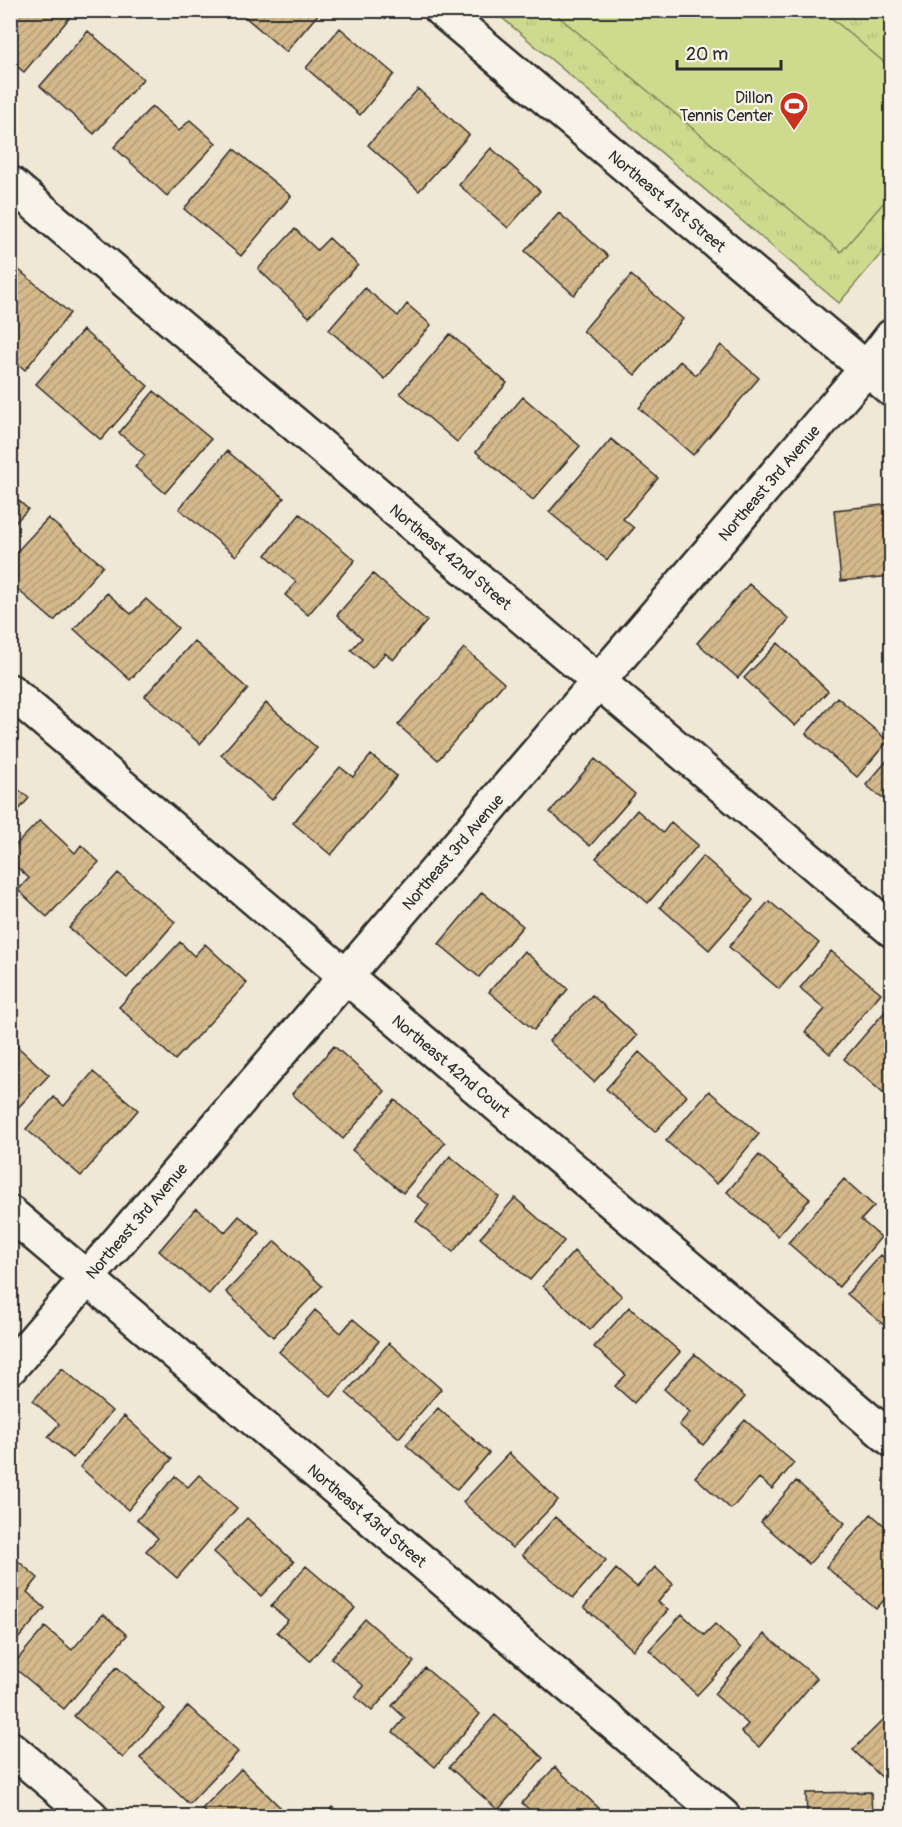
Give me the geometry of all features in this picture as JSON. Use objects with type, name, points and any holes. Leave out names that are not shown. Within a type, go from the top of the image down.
[{"type":"street","name":"Northeast 41st Street","points":[[441,10],[891,390]]},
{"type":"street","name":"Northeast 42nd Street","points":[[10,183],[891,930]]},
{"type":"street","name":"Northeast 3rd Avenue","points":[[10,1368],[867,368],[891,336]]},
{"type":"street","name":"Northeast 42nd Court","points":[[10,691],[891,1440]]},
{"type":"street","name":"Northeast 43rd Street","points":[[10,1213],[723,1816]]},
{"type":"street","points":[[10,1748],[91,1816]]},
{"type":"green space","name":"Dillon Tennis Center","points":[[494,11],[891,11],[891,242],[839,303]]},
{"type":"green space","name":"Dillon Tennis Center","points":[[552,11],[823,11],[891,68],[891,194],[841,252]]},
{"type":"building","points":[[10,10],[64,10],[71,16],[24,72],[10,61]]},
{"type":"building","points":[[237,10],[318,10],[320,12],[286,52]]},
{"type":"building","points":[[340,28],[394,74],[360,115],[306,68]]},
{"type":"building","points":[[88,31],[143,79],[94,134],[40,86]]},
{"type":"building","points":[[418,89],[469,135],[419,191],[368,145]]},
{"type":"building","points":[[152,106],[179,131],[190,120],[216,143],[167,196],[114,147]]},
{"type":"building","points":[[491,148],[540,191],[508,228],[459,185]]},
{"type":"building","points":[[234,149],[291,196],[241,256],[184,209]]},
{"type":"building","points":[[559,213],[608,256],[574,295],[525,251]]},
{"type":"building","points":[[295,229],[317,250],[329,238],[358,265],[309,317],[258,269]]},
{"type":"building","points":[[13,265],[70,313],[25,370],[10,357],[10,268]]},
{"type":"building","points":[[631,275],[683,319],[635,375],[583,331]]},
{"type":"building","points":[[365,288],[398,316],[407,304],[431,325],[385,379],[329,330]]},
{"type":"building","points":[[83,330],[148,386],[101,440],[36,384]]},
{"type":"building","points":[[450,334],[507,383],[457,442],[400,393]]},
{"type":"building","points":[[721,345],[759,378],[693,455],[639,408],[680,361],[696,375]]},
{"type":"building","points":[[154,391],[211,439],[165,493],[135,467],[145,455],[119,433]]},
{"type":"building","points":[[523,397],[580,446],[533,500],[476,452]]},
{"type":"building","points":[[611,439],[658,478],[623,519],[634,528],[607,560],[549,512]]},
{"type":"building","points":[[227,451],[284,498],[236,556],[179,509]]},
{"type":"building","points":[[10,493],[28,509],[10,528]]},
{"type":"building","points":[[892,504],[892,576],[841,581],[834,510]]},
{"type":"building","points":[[300,514],[355,560],[308,615],[285,595],[296,582],[266,555]]},
{"type":"building","points":[[48,518],[103,566],[54,621],[10,583],[10,559]]},
{"type":"building","points":[[373,574],[427,621],[393,660],[385,653],[372,668],[351,650],[362,638],[337,615]]},
{"type":"building","points":[[749,584],[789,619],[738,678],[697,643]]},
{"type":"building","points":[[107,593],[131,614],[146,599],[178,628],[130,680],[74,629]]},
{"type":"building","points":[[194,641],[248,689],[200,744],[145,696]]},
{"type":"building","points":[[778,643],[828,691],[795,726],[744,678]]},
{"type":"building","points":[[464,648],[504,683],[438,760],[398,725]]},
{"type":"building","points":[[837,697],[888,741],[857,777],[806,734]]},
{"type":"building","points":[[266,703],[317,748],[272,800],[221,755]]},
{"type":"building","points":[[371,755],[397,776],[331,855],[293,823],[340,767],[353,777]]},
{"type":"building","points":[[892,755],[892,806],[866,785]]},
{"type":"building","points":[[595,759],[635,794],[590,846],[550,812]]},
{"type":"building","points":[[10,783],[29,798],[10,820]]},
{"type":"building","points":[[637,810],[663,833],[671,822],[698,845],[648,903],[596,858]]},
{"type":"building","points":[[40,820],[75,853],[81,845],[99,862],[47,917],[18,890],[29,878],[10,861],[10,851]]},
{"type":"building","points":[[703,856],[753,900],[709,950],[660,907]]},
{"type":"building","points":[[118,873],[175,922],[127,978],[69,928]]},
{"type":"building","points":[[482,892],[523,926],[479,977],[439,944]]},
{"type":"building","points":[[769,901],[819,943],[779,989],[729,947]]},
{"type":"building","points":[[180,942],[194,956],[205,944],[247,983],[175,1060],[119,1007]]},
{"type":"building","points":[[524,951],[568,989],[534,1030],[489,992]]},
{"type":"building","points":[[831,951],[881,993],[830,1054],[805,1032],[825,1009],[800,988]]},
{"type":"building","points":[[592,995],[637,1036],[594,1082],[549,1041]]},
{"type":"building","points":[[888,1008],[892,1011],[892,1101],[844,1059]]},
{"type":"building","points":[[10,1040],[49,1075],[10,1116]]},
{"type":"building","points":[[334,1046],[385,1091],[343,1139],[292,1094]]},
{"type":"building","points":[[639,1052],[687,1096],[655,1132],[606,1089]]},
{"type":"building","points":[[93,1072],[138,1110],[81,1176],[26,1129],[54,1097],[64,1106]]},
{"type":"building","points":[[709,1091],[759,1134],[717,1184],[666,1141]]},
{"type":"building","points":[[395,1100],[445,1143],[403,1193],[352,1150]]},
{"type":"building","points":[[759,1155],[810,1199],[778,1236],[727,1192]]},
{"type":"building","points":[[450,1156],[499,1197],[453,1252],[416,1221],[429,1205],[417,1196]]},
{"type":"building","points":[[844,1179],[874,1206],[861,1220],[881,1237],[839,1287],[788,1243]]},
{"type":"building","points":[[515,1198],[564,1241],[530,1280],[480,1238]]},
{"type":"building","points":[[196,1208],[225,1232],[239,1216],[260,1233],[209,1294],[159,1251]]},
{"type":"building","points":[[275,1241],[322,1286],[273,1337],[226,1292]]},
{"type":"building","points":[[574,1251],[622,1296],[590,1330],[543,1286]]},
{"type":"building","points":[[881,1255],[892,1265],[892,1332],[847,1294]]},
{"type":"building","points":[[629,1307],[680,1352],[634,1403],[615,1386],[626,1375],[594,1347]]},
{"type":"building","points":[[315,1310],[341,1333],[353,1319],[379,1341],[331,1397],[279,1352]]},
{"type":"building","points":[[389,1343],[441,1389],[399,1438],[346,1393]]},
{"type":"building","points":[[695,1354],[745,1397],[703,1445],[679,1425],[690,1412],[664,1389]]},
{"type":"building","points":[[62,1368],[112,1411],[73,1458],[48,1437],[59,1424],[33,1401]]},
{"type":"building","points":[[438,1408],[489,1453],[457,1490],[406,1445]]},
{"type":"building","points":[[124,1416],[172,1459],[128,1510],[80,1467]]},
{"type":"building","points":[[745,1420],[794,1463],[772,1489],[759,1478],[731,1509],[695,1477]]},
{"type":"building","points":[[509,1453],[558,1500],[512,1548],[463,1502]]},
{"type":"building","points":[[199,1475],[237,1508],[177,1578],[146,1551],[158,1538],[137,1520],[175,1476],[188,1487]]},
{"type":"building","points":[[796,1481],[845,1523],[809,1564],[761,1522]]},
{"type":"building","points":[[871,1514],[892,1532],[892,1591],[876,1609],[826,1567]]},
{"type":"building","points":[[555,1517],[606,1560],[573,1598],[522,1555]]},
{"type":"building","points":[[247,1518],[294,1562],[261,1596],[214,1552]]},
{"type":"building","points":[[10,1554],[38,1578],[27,1592],[45,1608],[10,1648]]},
{"type":"building","points":[[306,1566],[355,1608],[310,1661],[277,1632],[288,1620],[271,1606]]},
{"type":"building","points":[[655,1567],[673,1584],[658,1602],[668,1610],[633,1650],[584,1607],[616,1569],[637,1587]]},
{"type":"building","points":[[103,1614],[127,1635],[64,1709],[12,1666],[45,1627],[72,1650]]},
{"type":"building","points":[[682,1614],[704,1635],[715,1624],[741,1648],[697,1695],[649,1650]]},
{"type":"building","points":[[365,1619],[414,1662],[372,1711],[355,1697],[364,1686],[331,1658]]},
{"type":"building","points":[[764,1634],[817,1678],[759,1747],[741,1732],[748,1724],[714,1694]]},
{"type":"building","points":[[117,1667],[165,1709],[123,1758],[74,1716]]},
{"type":"building","points":[[425,1668],[480,1714],[435,1767],[393,1732],[405,1718],[392,1706]]},
{"type":"building","points":[[188,1706],[238,1752],[189,1804],[140,1758]]},
{"type":"building","points":[[892,1711],[892,1787],[853,1750]]},
{"type":"building","points":[[495,1715],[543,1758],[498,1810],[449,1767]]},
{"type":"building","points":[[555,1767],[602,1811],[597,1816],[536,1816],[522,1803]]},
{"type":"building","points":[[241,1769],[287,1814],[285,1816],[210,1816],[202,1809]]},
{"type":"building","points":[[871,1792],[872,1816],[807,1816],[806,1793]]},
{"type":"building","points":[[332,1807],[344,1816],[324,1816]]},
{"type":"place","name":"Dillon Tennis Center","points":[[794,132]]}]
